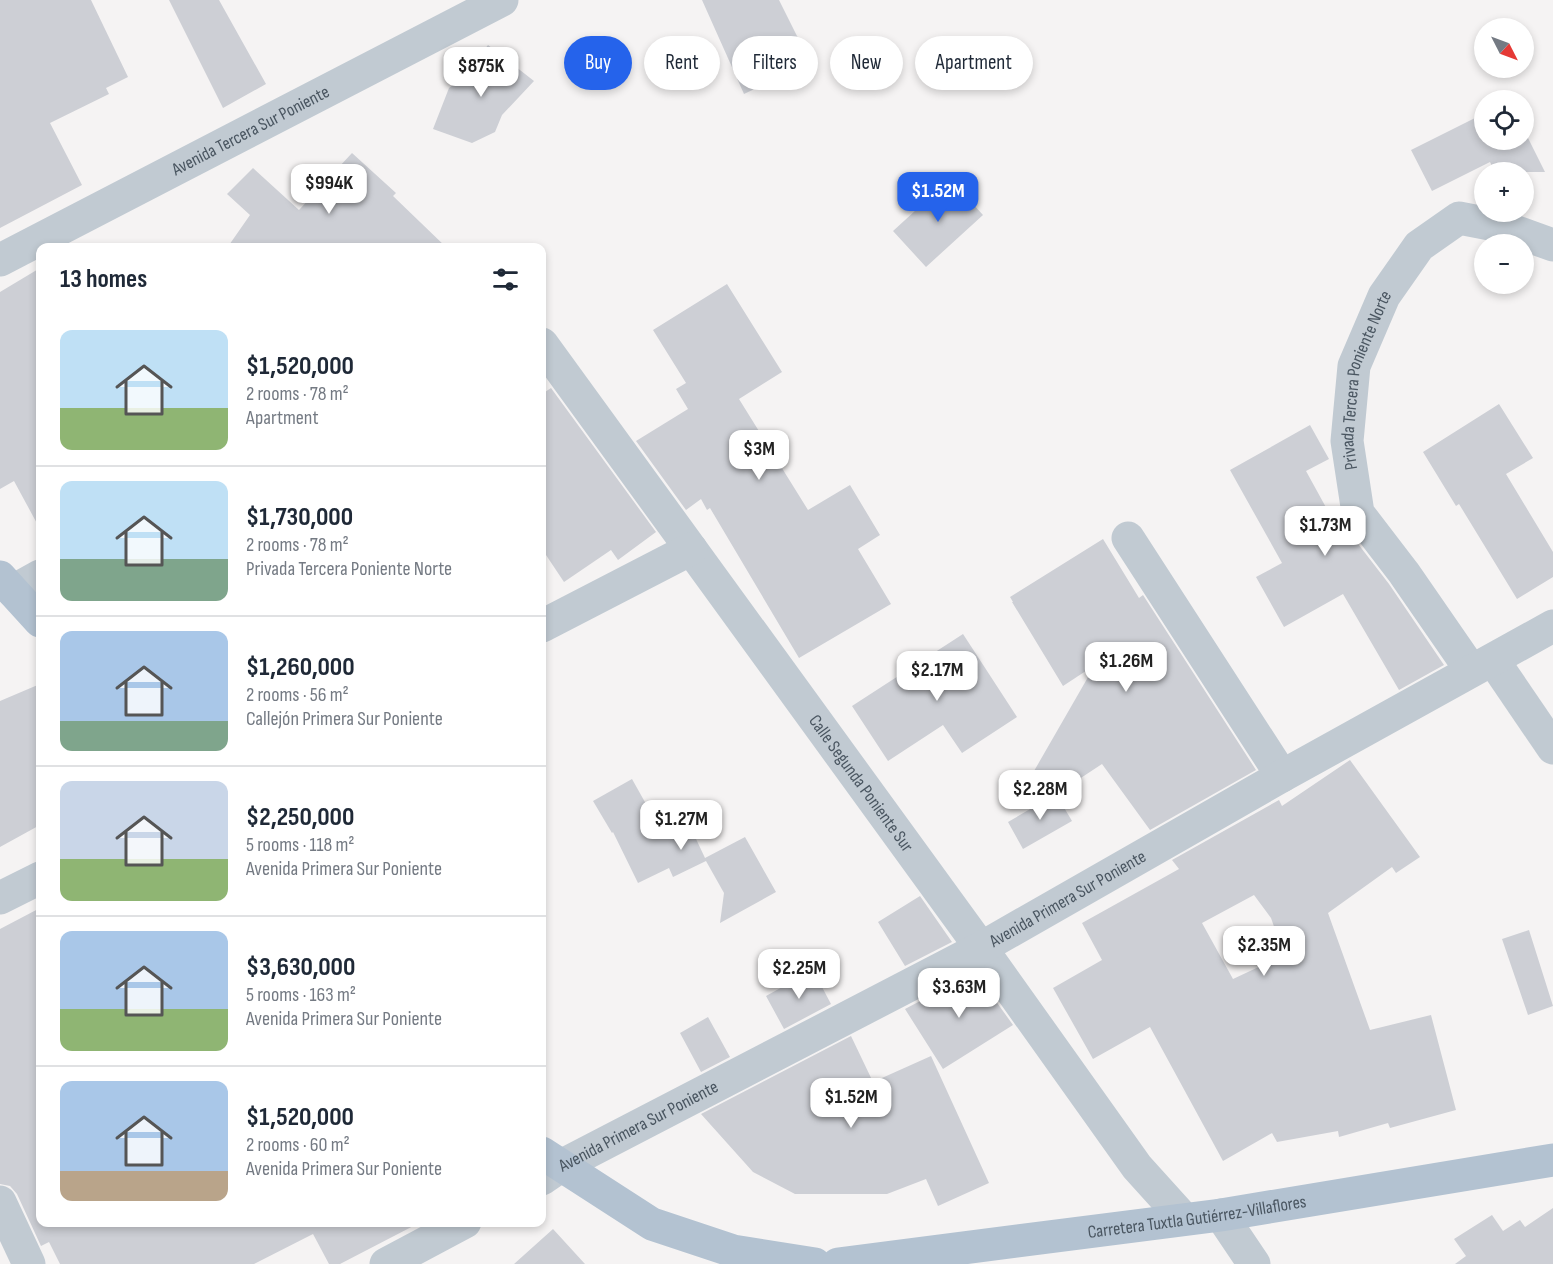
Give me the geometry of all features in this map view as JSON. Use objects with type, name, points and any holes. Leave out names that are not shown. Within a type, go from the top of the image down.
[{"type":"main road","points":[[18,582],[36,614]]},
{"type":"main road","name":"Carretera Tuxtla Gutiérrez-Villaflores","points":[[838,1264],[1221,1215],[1553,1160]]},
{"type":"main road","points":[[548,1166],[652,1224],[733,1251],[815,1264]]},
{"type":"street","name":"Avenida Tercera Sur Poniente","points":[[0,260],[502,0]]},
{"type":"street","name":"Privada Tercera Poniente Norte","points":[[1482,665],[1404,573],[1358,513],[1347,441],[1354,366],[1384,296],[1419,246],[1459,218],[1500,226],[1553,244]]},
{"type":"street","name":"Calle Segunda Poniente Sur","points":[[546,350],[981,948],[1137,1167],[1184,1220]]},
{"type":"street","points":[[1128,538],[1282,776]]},
{"type":"street","points":[[546,624],[691,549]]},
{"type":"street","name":"Avenida Primera Sur Poniente","points":[[548,1166],[981,948],[1282,776],[1553,626]]},
{"type":"street","points":[[1482,665],[1553,748]]},
{"type":"street","points":[[0,898],[36,880]]},
{"type":"street","points":[[0,1202],[29,1264]]},
{"type":"street","points":[[1221,1215],[1254,1264]]},
{"type":"street","points":[[386,1264],[456,1227]]},
{"type":"building","points":[[0,0],[91,0],[128,77],[106,88],[109,94],[50,123],[82,185],[0,228]]},
{"type":"building","points":[[169,0],[219,0],[266,84],[223,108]]},
{"type":"building","points":[[702,0],[779,0],[797,36],[732,36],[732,67]]},
{"type":"building","points":[[488,45],[534,81],[502,115],[495,132],[472,143],[433,129],[449,88],[462,78]]},
{"type":"building","points":[[1474,118],[1474,150],[1534,150],[1545,172],[1534,172],[1534,162],[1474,162],[1474,170],[1432,191],[1411,150]]},
{"type":"building","points":[[352,153],[396,193],[393,196],[442,243],[230,243],[250,215],[227,194],[253,168],[299,210]]},
{"type":"building","points":[[950,179],[983,215],[926,267],[893,231]]},
{"type":"building","points":[[36,270],[36,522],[14,481],[0,489],[0,292]]},
{"type":"building","points":[[727,284],[782,372],[739,399],[808,510],[850,485],[880,535],[858,549],[891,604],[799,658],[710,508],[707,510],[701,499],[686,510],[636,441],[688,409],[676,389],[686,383],[653,330]]},
{"type":"building","points":[[551,388],[656,532],[618,560],[611,550],[564,582],[546,555],[546,391]]},
{"type":"building","points":[[1499,404],[1533,458],[1506,474],[1553,552],[1553,577],[1517,599],[1459,504],[1456,506],[1423,452]]},
{"type":"building","points":[[1310,425],[1329,459],[1306,471],[1339,531],[1345,527],[1389,584],[1444,665],[1399,690],[1343,594],[1284,627],[1256,577],[1282,563],[1230,470]]},
{"type":"building","points":[[1103,539],[1139,598],[1143,595],[1256,770],[1150,830],[1102,764],[1058,793],[1030,778],[1095,665],[1063,686],[1010,597]]},
{"type":"building","points":[[963,634],[1017,717],[962,753],[943,725],[888,761],[852,706]]},
{"type":"building","points":[[36,686],[36,827],[0,847],[0,701]]},
{"type":"building","points":[[1350,760],[1420,857],[1396,873],[1392,867],[1328,913],[1370,1030],[1431,1015],[1456,1110],[1390,1128],[1388,1123],[1339,1137],[1338,1131],[1277,1142],[1272,1133],[1223,1161],[1150,1027],[1093,1059],[1053,988],[1102,960],[1082,923],[1179,869],[1172,860],[1279,800],[1282,806]],"holes":[[[1254,895],[1271,918],[1284,955],[1233,979],[1202,923]]]},
{"type":"building","points":[[632,779],[664,836],[689,824],[705,858],[745,837],[776,892],[720,923],[724,893],[706,861],[673,877],[669,868],[638,883],[613,832],[593,801]]},
{"type":"building","points":[[1056,794],[1072,821],[1023,849],[1008,822]]},
{"type":"building","points":[[920,896],[952,942],[905,966],[878,922]]},
{"type":"building","points":[[36,910],[36,1227],[411,1227],[340,1264],[329,1264],[313,1234],[254,1264],[60,1264],[49,1242],[41,1246],[17,1194],[10,1186],[0,1184],[0,929]]},
{"type":"building","points":[[1529,930],[1553,1006],[1528,1015],[1502,939]]},
{"type":"building","points":[[813,970],[831,1004],[784,1029],[766,996]]},
{"type":"building","points":[[975,972],[1013,1025],[943,1069],[905,1009]]},
{"type":"building","points":[[708,1017],[730,1057],[701,1072],[680,1033]]},
{"type":"building","points":[[851,1036],[873,1082],[931,1056],[989,1183],[938,1206],[926,1179],[887,1194],[795,1194],[753,1172],[701,1114]]},
{"type":"building","points":[[1553,1208],[1553,1264],[1455,1264],[1466,1256],[1454,1239],[1492,1215],[1503,1231],[1520,1220],[1525,1227]]},
{"type":"building","points":[[553,1229],[585,1264],[514,1264]]}]
